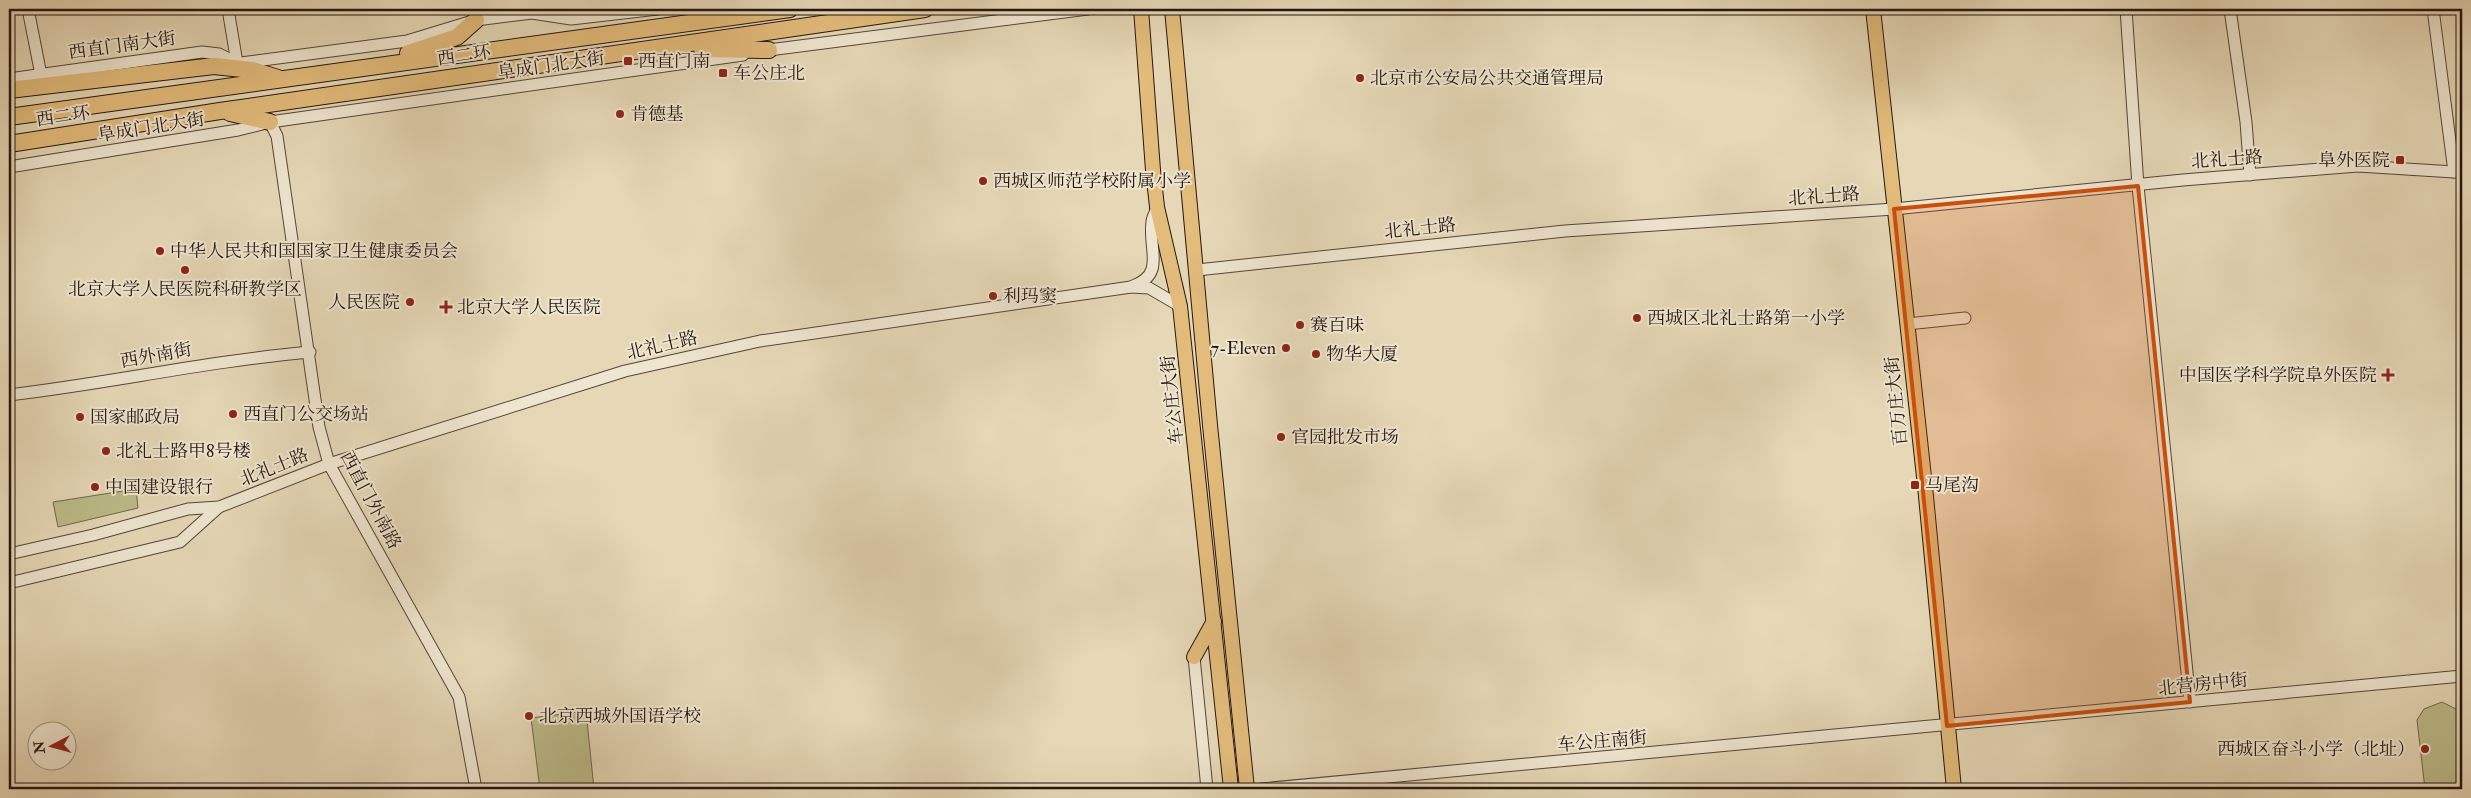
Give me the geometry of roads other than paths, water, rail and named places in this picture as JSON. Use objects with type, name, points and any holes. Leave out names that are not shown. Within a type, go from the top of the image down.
[{"type":"highway","name":"西二环","points":[[9,117],[790,9]]},
{"type":"highway","name":"西二环","points":[[9,144],[220,111],[925,9]]},
{"type":"highway","points":[[374,67],[398,56],[457,37],[476,20]]},
{"type":"highway","points":[[650,48],[769,50]]},
{"type":"highway","points":[[9,90],[214,66],[242,66],[278,78],[288,78]]},
{"type":"highway","points":[[220,111],[270,122]]},
{"type":"main road","name":"车公庄大街","points":[[1141,9],[1158,207],[1180,306],[1231,789]]},
{"type":"main road","name":"车公庄大街","points":[[1172,9],[1247,789]]},
{"type":"main road","name":"百万庄大街","points":[[1873,9],[1925,486],[1954,789]]},
{"type":"main road","points":[[1194,657],[1214,621]]},
{"type":"street","points":[[28,9],[41,75]]},
{"type":"street","points":[[228,9],[242,66],[408,41],[476,20],[532,13],[571,19],[658,9]]},
{"type":"street","name":"阜成门北大街","points":[[9,167],[238,130],[270,122],[687,64],[769,50],[927,32],[1088,9]]},
{"type":"street","points":[[2126,9],[2138,186],[2190,702]]},
{"type":"street","points":[[2230,9],[2246,122],[2250,175]]},
{"type":"street","points":[[2433,9],[2459,173]]},
{"type":"street","name":"西直门南大街","points":[[9,79],[202,52],[220,54],[242,66]]},
{"type":"street","name":"西直门外南路","points":[[270,122],[277,136],[310,352],[319,427],[329,464],[459,697],[476,789]]},
{"type":"street","name":"北礼士路","points":[[1197,270],[1566,231],[1894,209],[2358,166],[2459,173]]},
{"type":"street","name":"北礼士路","points":[[9,554],[94,535],[188,509],[219,507],[329,464],[625,371],[750,343],[1131,287],[1145,282],[1151,274],[1152,221],[1158,207]]},
{"type":"street","name":"北礼士路","points":[[1131,287],[1149,288],[1180,306]]},
{"type":"street","points":[[1907,324],[1965,318]]},
{"type":"street","name":"西外南街","points":[[9,395],[118,380],[232,360],[310,352]]},
{"type":"street","name":"北礼士路","points":[[9,583],[180,542],[219,507]]},
{"type":"street","points":[[1194,657],[1207,789]]},
{"type":"street","name":"北营房中街","points":[[1947,726],[2462,676]]},
{"type":"street","name":"车公庄南街","points":[[1266,789],[1947,726]]},
{"type":"place","name":"西直门南","points":[[628,61]]},
{"type":"place","name":"车公庄北","points":[[723,73]]},
{"type":"place","name":"北京市公安局公共交通管理局","points":[[1360,78]]},
{"type":"place","name":"肯德基","points":[[620,114]]},
{"type":"place","name":"阜外医院","points":[[2400,160]]},
{"type":"place","name":"西城区师范学校附属小学","points":[[983,181]]},
{"type":"place","name":"中华人民共和国国家卫生健康委员会","points":[[160,251]]},
{"type":"place","name":"北京大学人民医院科研教学区","points":[[185,270]]},
{"type":"place","name":"利玛窦","points":[[993,296]]},
{"type":"place","name":"人民医院","points":[[410,302]]},
{"type":"place","name":"北京大学人民医院","points":[[446,307]]},
{"type":"place","name":"西城区北礼士路第一小学","points":[[1637,318]]},
{"type":"place","name":"赛百味","points":[[1300,325]]},
{"type":"place","name":"7-Eleven","points":[[1286,348]]},
{"type":"place","name":"物华大厦","points":[[1316,354]]},
{"type":"place","name":"中国医学科学院阜外医院","points":[[2388,375]]},
{"type":"place","name":"西直门公交场站","points":[[233,414]]},
{"type":"place","name":"国家邮政局","points":[[80,417]]},
{"type":"place","name":"官园批发市场","points":[[1281,437]]},
{"type":"place","name":"北礼士路甲8号楼","points":[[106,451]]},
{"type":"place","name":"马尾沟","points":[[1915,485]]},
{"type":"place","name":"中国建设银行","points":[[95,487]]},
{"type":"place","name":"北京西城外国语学校","points":[[529,716]]},
{"type":"place","name":"西城区奋斗小学（北址）","points":[[2425,749]]}]
